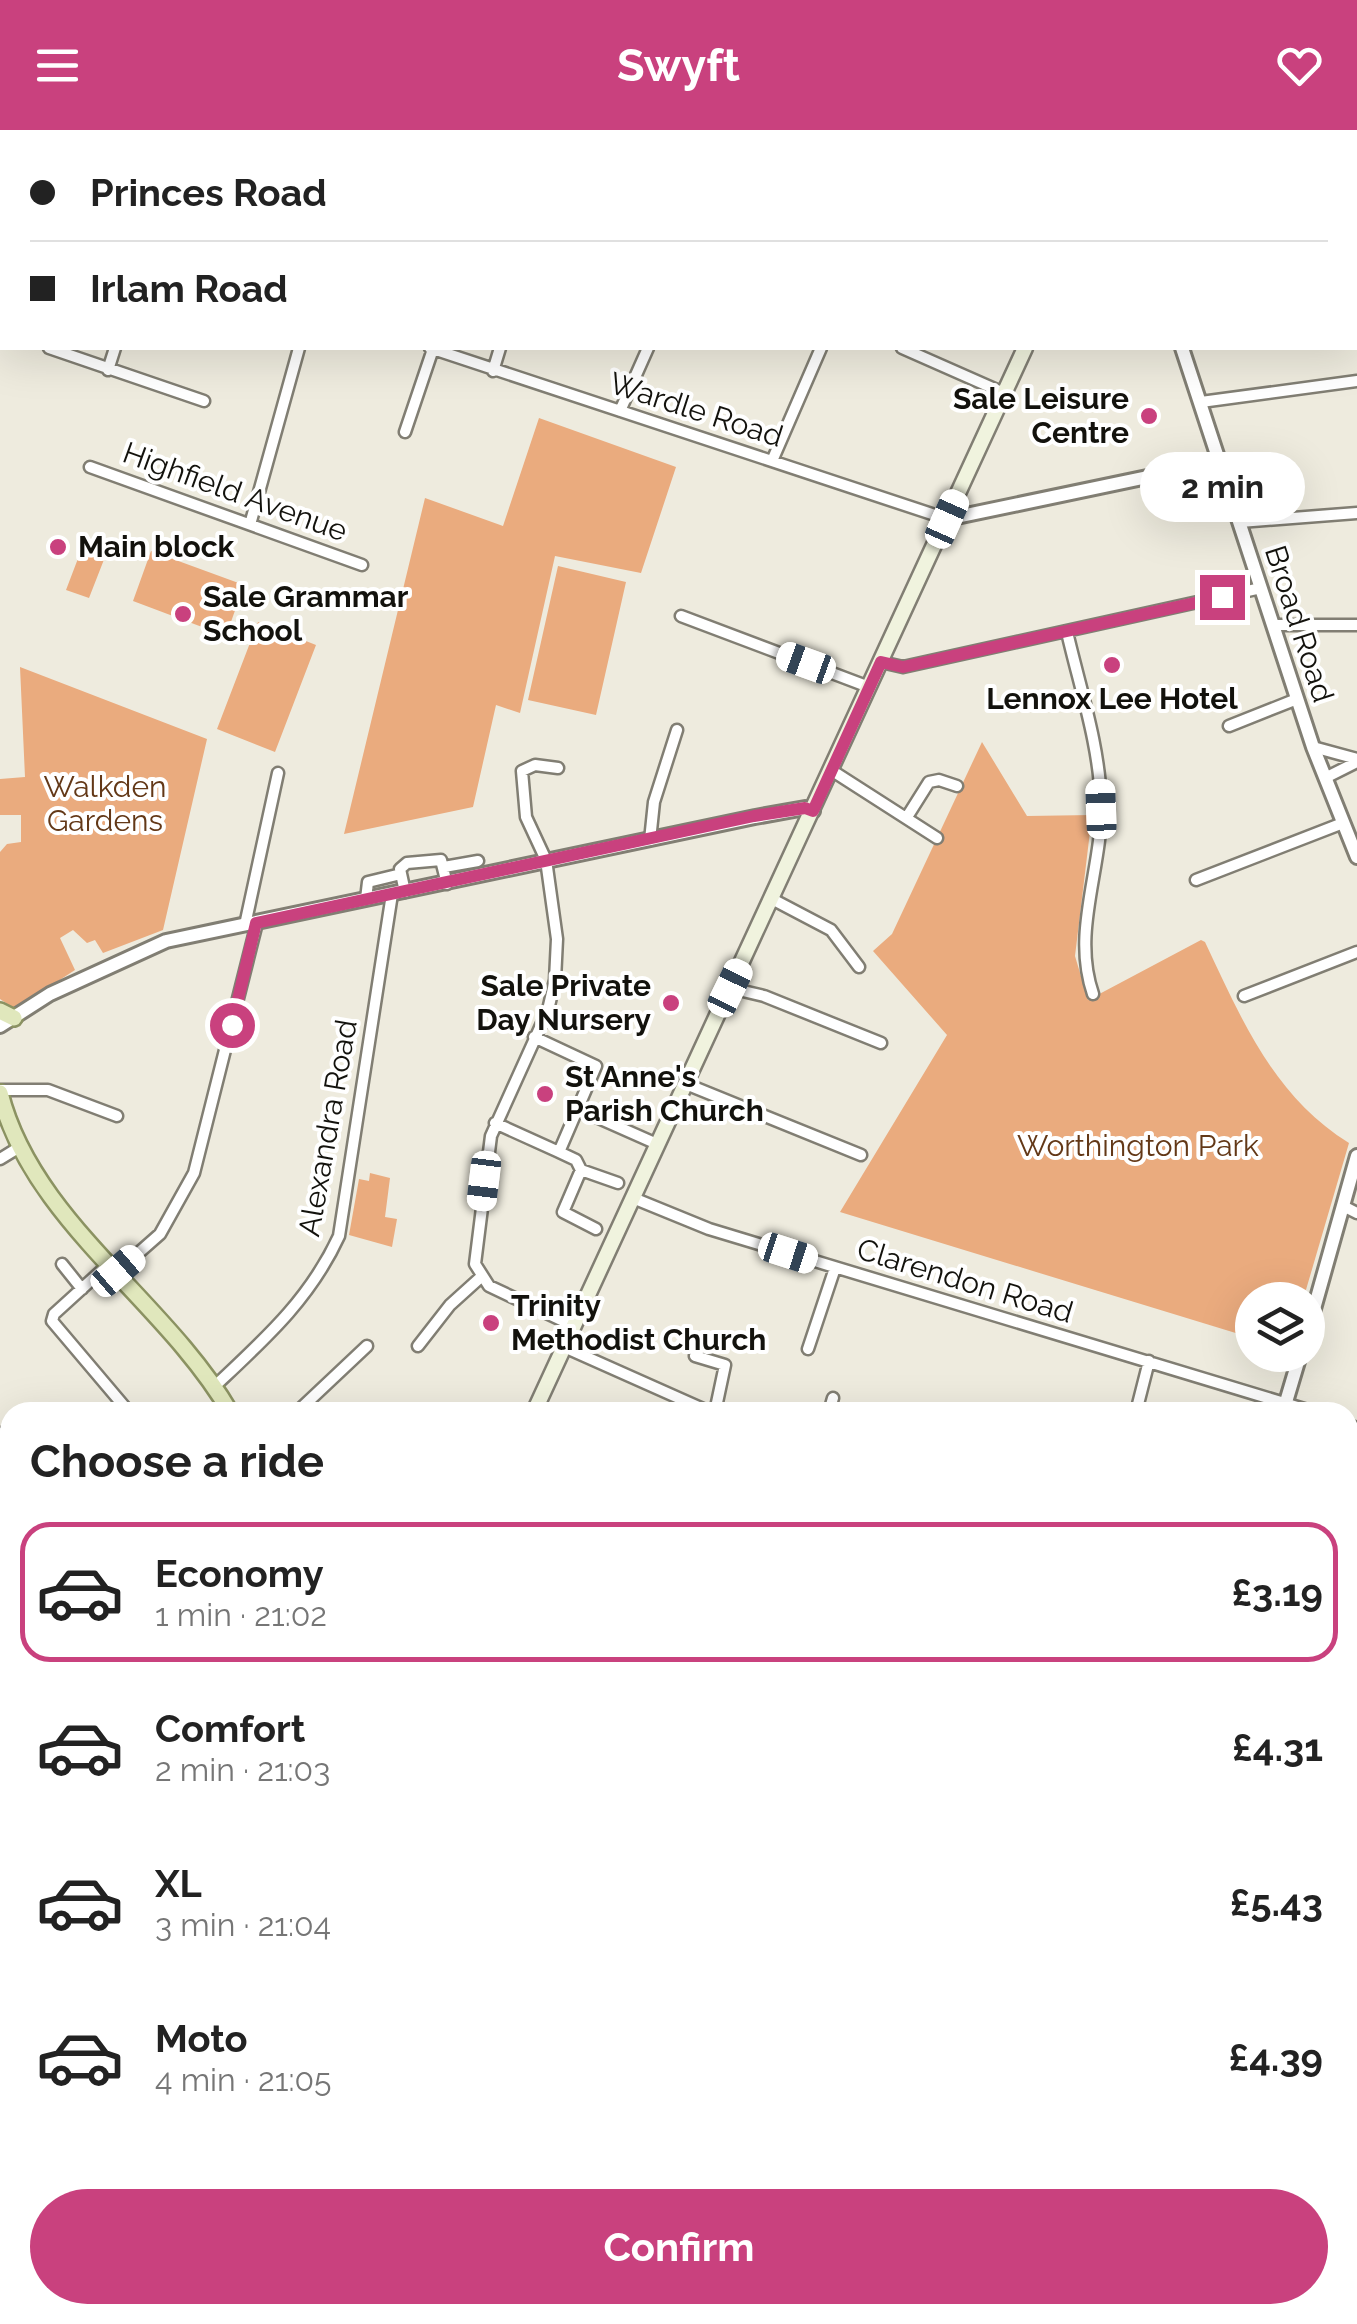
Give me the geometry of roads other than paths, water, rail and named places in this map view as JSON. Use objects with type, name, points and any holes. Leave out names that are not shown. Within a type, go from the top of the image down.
[{"type":"main road","points":[[539,1402],[1025,350]]},
{"type":"main road","points":[[0,1091],[18,1148],[42,1186],[224,1402]]},
{"type":"street","points":[[54,350],[204,401]]},
{"type":"street","points":[[108,370],[114,350]]},
{"type":"street","points":[[251,522],[299,350]]},
{"type":"street","points":[[405,432],[430,350]]},
{"type":"street","name":"Wardle Road","points":[[436,350],[947,519]]},
{"type":"street","points":[[493,371],[499,350]]},
{"type":"street","points":[[620,411],[647,350]]},
{"type":"street","points":[[772,461],[820,350]]},
{"type":"street","points":[[907,350],[1004,393]]},
{"type":"street","name":"Broad Road","points":[[1183,350],[1297,699],[1357,857]]},
{"type":"street","points":[[1200,402],[1357,380]]},
{"type":"street","points":[[947,519],[1219,462]]},
{"type":"street","name":"Highfield Avenue","points":[[90,467],[362,565]]},
{"type":"street","points":[[1240,522],[1357,513]]},
{"type":"street","points":[[881,662],[903,667],[1260,588]]},
{"type":"street","points":[[681,616],[870,687]]},
{"type":"street","points":[[1273,625],[1357,625]]},
{"type":"street","points":[[1067,632],[1100,784],[1100,828],[1084,948],[1093,994]]},
{"type":"street","points":[[1229,726],[1297,699]]},
{"type":"street","points":[[650,840],[654,802],[677,730]]},
{"type":"street","points":[[1314,747],[1357,760]]},
{"type":"street","points":[[1326,778],[1357,760]]},
{"type":"street","points":[[558,768],[534,765],[522,771],[526,816],[546,860],[557,960],[552,994],[495,1124],[474,1250],[481,1277],[502,1293],[574,1326]]},
{"type":"street","points":[[832,770],[937,838]]},
{"type":"street","points":[[121,1402],[52,1321],[82,1289],[160,1234],[194,1173],[251,924],[278,773]]},
{"type":"street","points":[[908,817],[930,782],[939,780],[958,786]]},
{"type":"street","points":[[444,868],[546,860],[754,816],[805,808],[813,811]]},
{"type":"street","points":[[1196,880],[1343,823]]},
{"type":"street","points":[[398,893],[402,865],[436,858],[444,868],[447,884]]},
{"type":"street","points":[[5,1018],[142,950],[447,884],[473,867]]},
{"type":"street","points":[[366,899],[368,882],[401,874]]},
{"type":"street","name":"Alexandra Road","points":[[214,1386],[293,1314],[322,1273],[339,1236],[398,893]]},
{"type":"street","points":[[772,899],[830,930],[859,967]]},
{"type":"street","points":[[1244,996],[1357,952]]},
{"type":"street","points":[[730,988],[764,996],[881,1044]]},
{"type":"street","points":[[534,1037],[596,1066],[559,1152]]},
{"type":"street","points":[[686,1084],[862,1155]]},
{"type":"street","points":[[0,1091],[48,1090],[117,1116]]},
{"type":"street","points":[[578,1109],[657,1144]]},
{"type":"street","points":[[495,1124],[576,1160],[581,1170],[618,1183]]},
{"type":"street","points":[[0,1159],[18,1148]]},
{"type":"street","points":[[1322,1282],[1357,1156]]},
{"type":"street","points":[[581,1170],[563,1212],[596,1230]]},
{"type":"street","name":"Clarendon Road","points":[[633,1198],[709,1229],[1149,1361],[1267,1402]]},
{"type":"street","points":[[1343,1206],[1357,1212]]},
{"type":"street","points":[[62,1264],[82,1289]]},
{"type":"street","points":[[808,1348],[834,1268]]},
{"type":"street","points":[[418,1346],[450,1305],[481,1277]]},
{"type":"street","points":[[307,1402],[366,1346]]},
{"type":"street","points":[[564,1348],[689,1402]]},
{"type":"street","points":[[694,1356],[725,1365],[715,1402]]},
{"type":"street","points":[[1139,1402],[1149,1361]]},
{"type":"street","points":[[1286,1402],[1295,1372]]},
{"type":"street","points":[[832,1402],[833,1398]]},
{"type":"place","name":"Sale Leisure Centre","points":[[1149,416]]},
{"type":"place","name":"Main block","points":[[58,547]]},
{"type":"place","name":"Sale Grammar School","points":[[183,614]]},
{"type":"place","name":"Lennox Lee Hotel","points":[[1112,665]]},
{"type":"place","name":"Sale Private Day Nursery","points":[[671,1003]]},
{"type":"place","name":"St Anne's Parish Church","points":[[545,1094]]},
{"type":"place","name":"Trinity Methodist Church","points":[[491,1323]]},
{"type":"park label","name":"Walkden Gardens","points":[[105,804]]},
{"type":"park label","name":"Worthington Park","points":[[1138,1146]]}]
